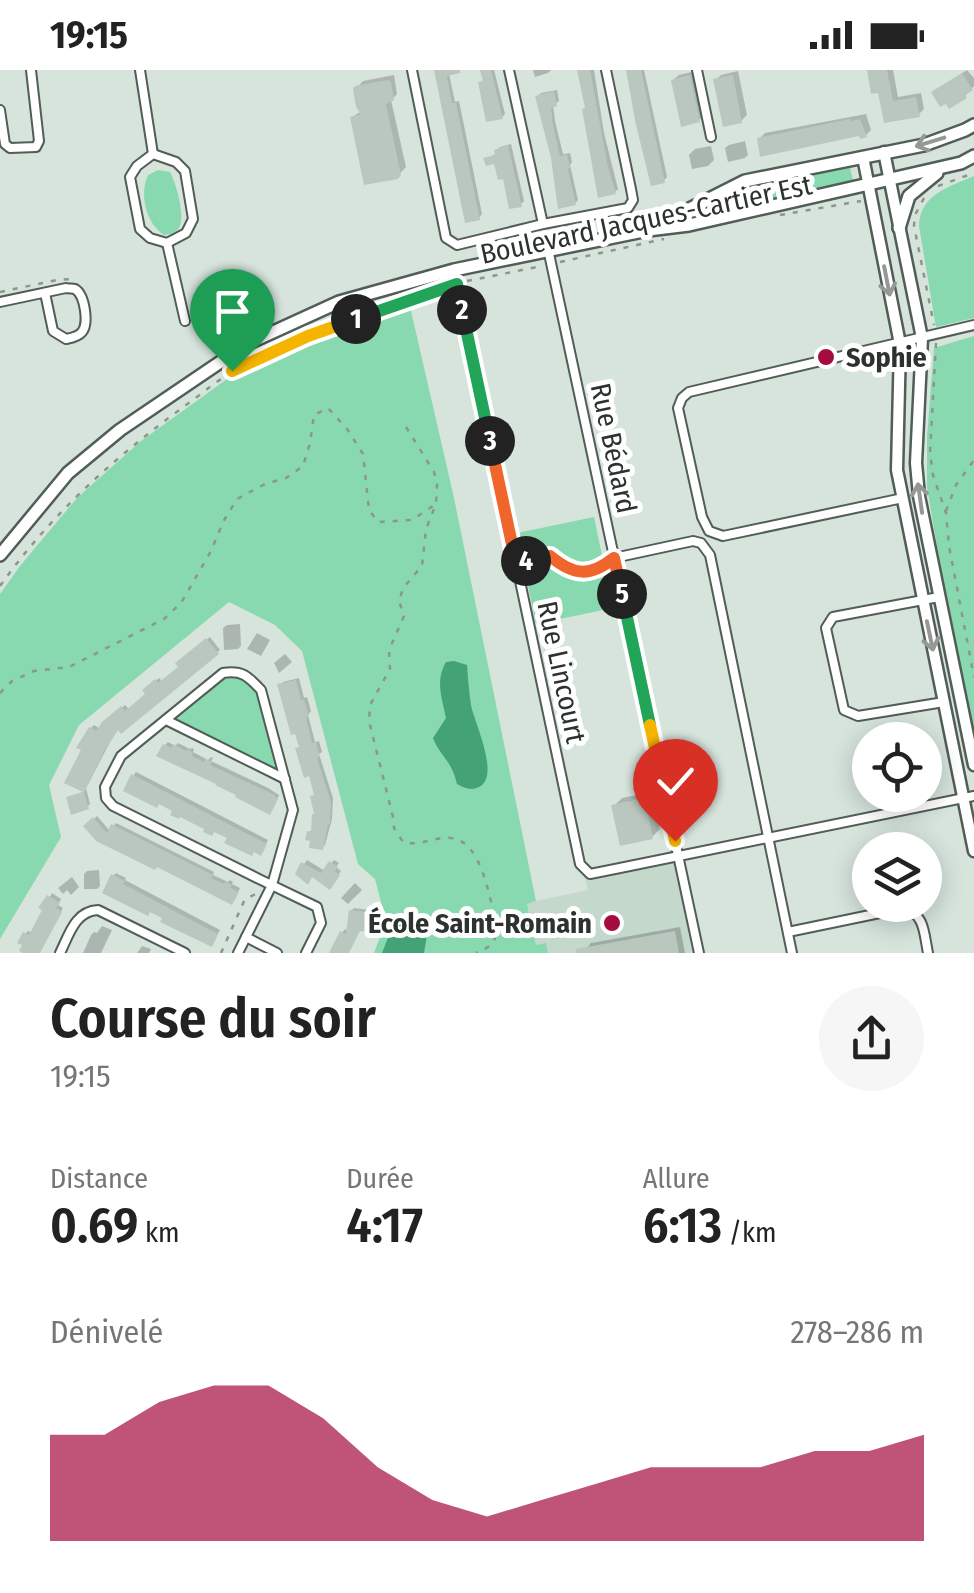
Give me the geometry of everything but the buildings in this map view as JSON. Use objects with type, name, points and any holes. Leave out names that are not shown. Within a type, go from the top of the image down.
[{"type":"main road","name":"Boulevard Jacques-Cartier Est","points":[[648,230],[746,181],[924,145],[974,125]]},
{"type":"main road","name":"Boulevard Jacques-Cartier Est","points":[[0,555],[68,473],[120,430],[247,344],[338,302],[455,277],[548,250],[868,186],[950,166],[974,156]]},
{"type":"main road","points":[[899,228],[909,196],[923,191],[950,166]]},
{"type":"street","points":[[0,110],[5,144],[10,148],[36,147],[39,142],[31,70]]},
{"type":"street","points":[[140,70],[153,154]]},
{"type":"street","points":[[412,70],[446,238],[457,245],[628,208],[633,200],[606,70]]},
{"type":"street","points":[[509,70],[543,224]]},
{"type":"street","points":[[698,70],[712,137]]},
{"type":"street","points":[[884,152],[922,338],[916,463],[919,496],[974,765]]},
{"type":"street","points":[[153,154],[176,162],[185,172],[193,219],[186,234],[167,243],[150,238],[140,229],[130,177],[153,154]]},
{"type":"street","points":[[862,156],[900,344],[897,470],[944,702],[968,797],[974,851]]},
{"type":"street","points":[[167,243],[186,322]]},
{"type":"street","name":"Rue Bédard","points":[[548,250],[699,953]]},
{"type":"street","name":"Rue Lincourt","points":[[455,277],[580,864],[590,874],[678,856]]},
{"type":"street","points":[[0,302],[68,288],[79,294],[86,326],[77,336],[66,339],[53,332],[45,293]]},
{"type":"street","points":[[902,498],[723,536],[709,531],[702,517],[678,408],[682,398],[689,392],[974,325]]},
{"type":"street","points":[[614,558],[692,540],[702,543],[710,554],[792,953]]},
{"type":"street","points":[[939,597],[833,618],[826,628],[844,710],[858,716],[944,702]]},
{"type":"street","points":[[238,953],[272,885],[293,810],[261,690],[251,678],[236,671],[223,673],[120,756],[106,787],[106,798],[113,806],[272,885],[317,908],[321,922],[306,953]]},
{"type":"street","points":[[166,720],[285,779]]},
{"type":"street","points":[[678,856],[968,797]]},
{"type":"street","points":[[788,932],[904,908],[914,911],[922,920],[928,953]]},
{"type":"street","points":[[60,953],[79,916],[88,910],[98,910],[184,953]]},
{"type":"street","points":[[246,937],[277,953]]},
{"type":"path","points":[[935,188],[974,173]]},
{"type":"path","points":[[923,191],[914,226],[936,335],[930,453],[946,512],[974,677]]},
{"type":"path","name":"Boulevard Jacques-Cartier Est","points":[[774,216],[871,200]]},
{"type":"path","name":"Boulevard Jacques-Cartier Est","points":[[0,586],[75,496],[139,439],[232,371],[455,277],[552,264],[678,237]]},
{"type":"path","points":[[0,692],[12,681],[34,671],[69,667],[164,619],[181,603],[237,499],[264,484],[286,478],[303,466],[314,415],[328,408],[363,454],[368,510],[378,522],[412,520],[436,504]]},
{"type":"path","points":[[406,427],[434,472],[436,504],[426,529],[422,566],[402,588],[399,601],[404,616],[390,650],[390,669],[370,705],[369,721],[394,828],[403,842],[412,845],[452,838],[470,847],[479,861],[497,927],[492,946],[476,953]]},
{"type":"path","points":[[946,512],[956,485],[974,460]]},
{"type":"path","points":[[516,563],[550,556],[563,567],[579,572],[600,569],[614,558]]},
{"type":"path","points":[[220,953],[245,899],[272,885]]},
{"type":"shaded area","points":[[850,166],[853,181],[685,222],[684,217],[738,189]]},
{"type":"shaded area","points":[[158,170],[170,172],[181,208],[179,228],[164,235],[149,216],[144,200],[148,175]]},
{"type":"shaded area","points":[[974,176],[974,318],[936,327],[919,226],[921,215],[924,206],[938,193]]},
{"type":"shaded area","points":[[409,302],[454,498],[536,901],[527,904],[536,945],[546,943],[548,953],[374,953],[386,921],[375,879],[358,864],[302,651],[275,625],[229,602],[79,725],[49,785],[61,837],[0,939],[0,594],[77,498],[141,441],[234,374],[310,339]]},
{"type":"shaded area","points":[[974,336],[974,734],[927,487],[927,437],[934,348]]},
{"type":"shaded area","points":[[594,517],[613,608],[536,624],[517,533]]},
{"type":"shaded area","points":[[446,662],[467,665],[471,705],[487,761],[485,781],[473,789],[457,784],[433,738],[446,718],[441,676]]},
{"type":"shaded area","points":[[236,671],[261,690],[285,779],[166,720],[223,673]]},
{"type":"shaded area","name":"École Saint-Romain","points":[[678,855],[699,953],[548,953],[546,944],[536,945],[527,903],[588,890],[584,870],[590,874]]},
{"type":"shaded area","points":[[418,919],[428,929],[424,953],[382,953],[394,922]]},
{"type":"place","name":"Sophie","points":[[826,357]]},
{"type":"place","name":"École Saint-Romain","points":[[612,923]]},
{"type":"route","points":[[232,371],[308,336],[457,284],[516,563],[550,556],[563,567],[579,572],[600,569],[614,558],[675,841]]}]
